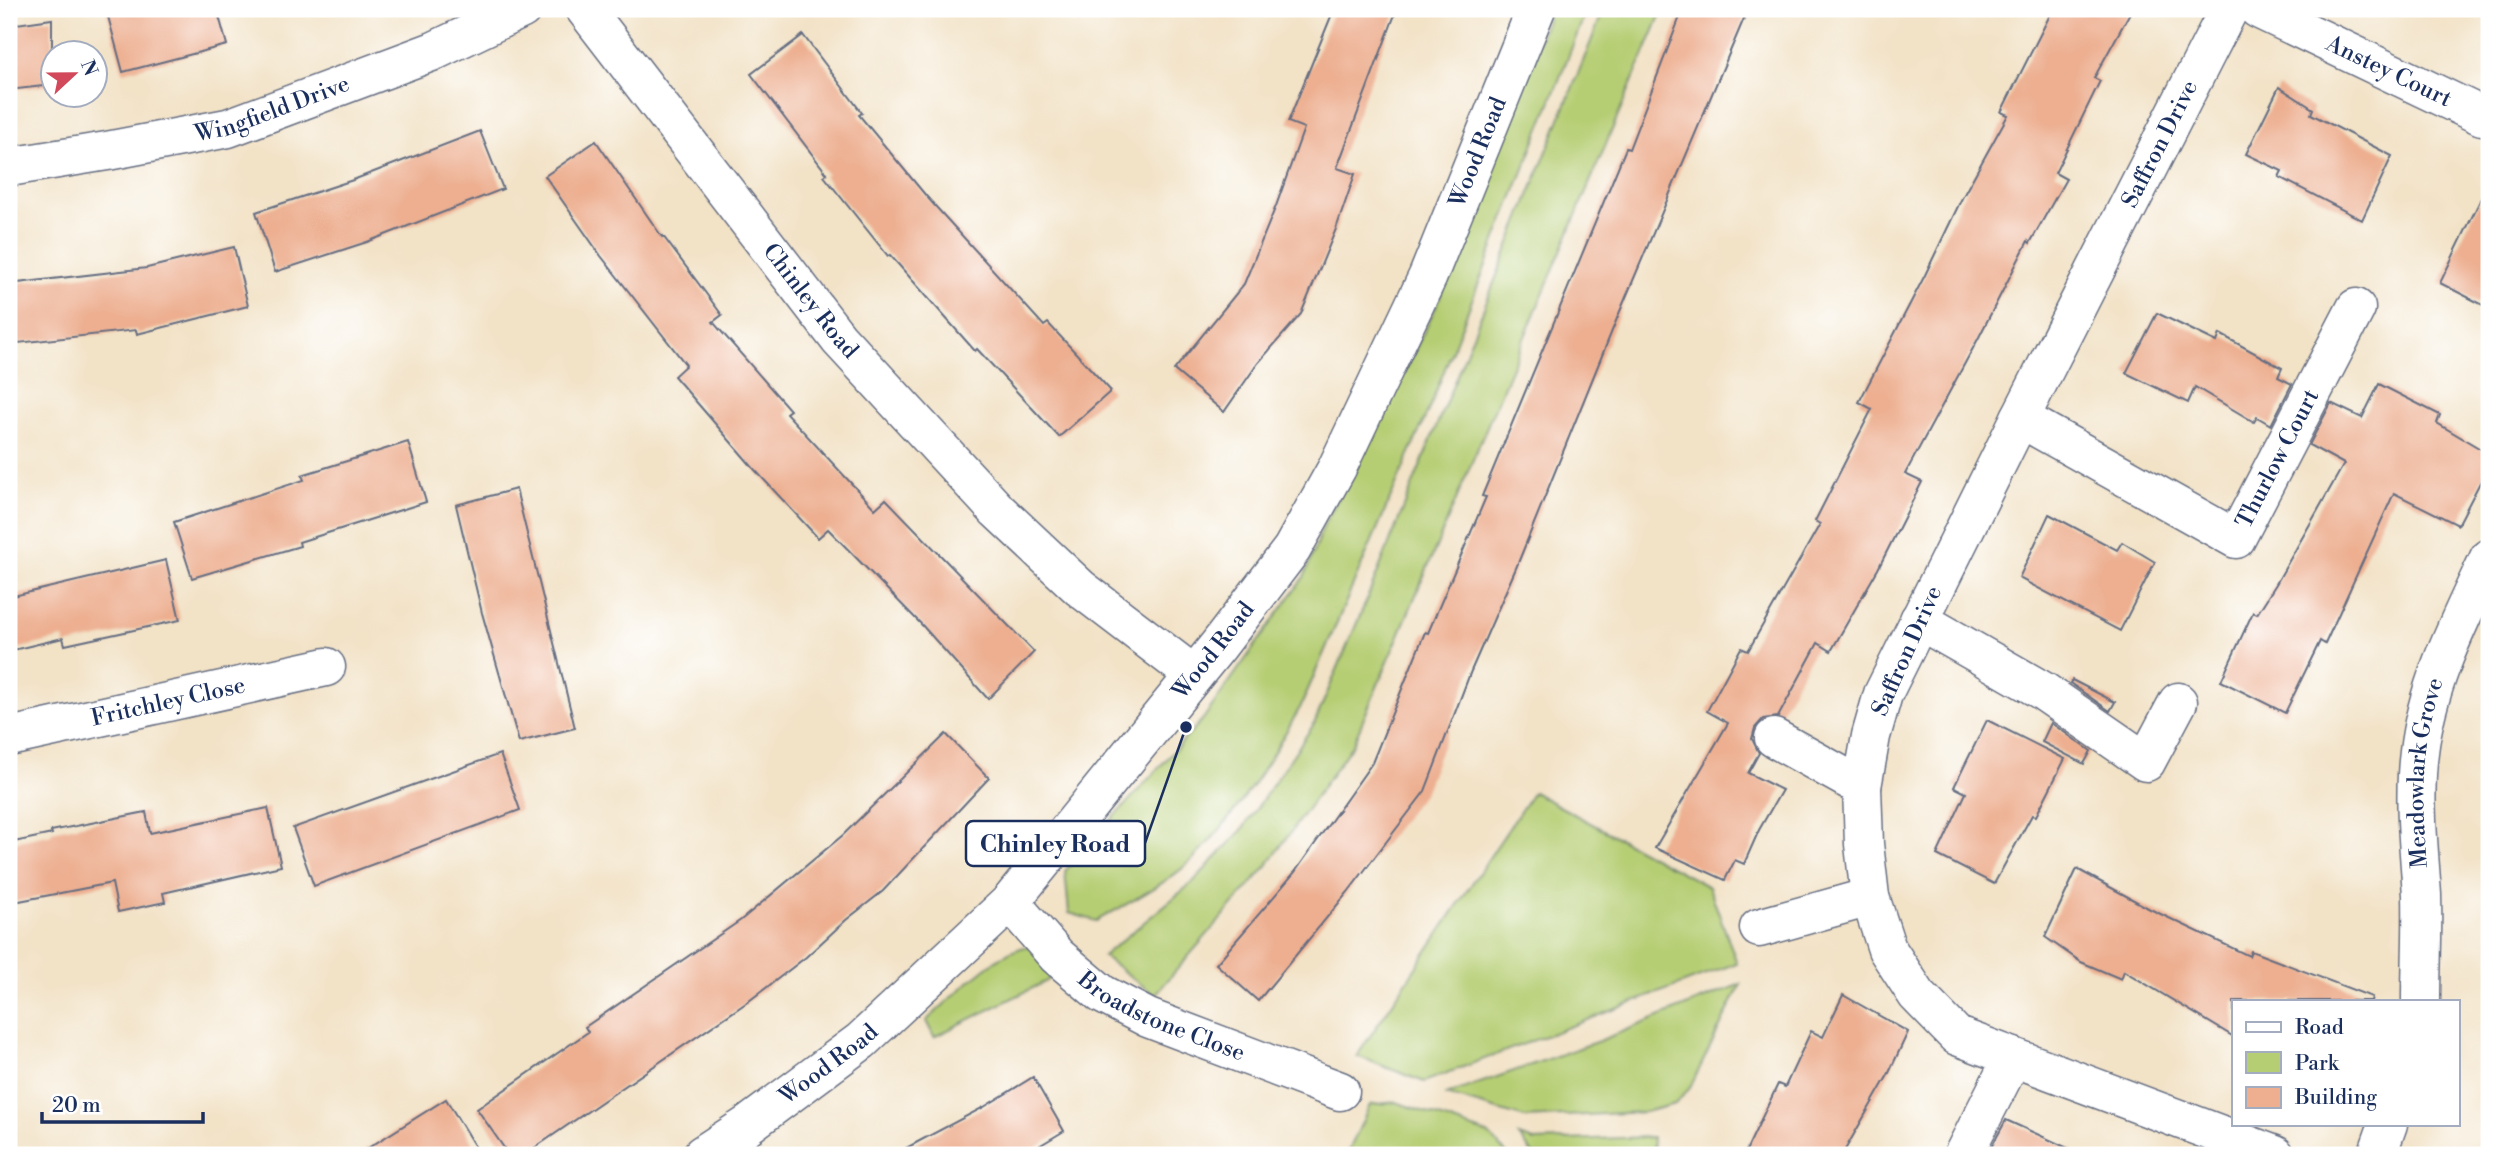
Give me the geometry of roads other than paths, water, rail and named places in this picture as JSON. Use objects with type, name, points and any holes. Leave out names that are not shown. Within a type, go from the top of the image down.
[{"type":"street","name":"Wingfield Drive","points":[[9,167],[228,128],[433,51],[522,9]]},
{"type":"street","name":"Chinley Road","points":[[585,9],[839,339],[998,510],[1080,588],[1194,675]]},
{"type":"street","name":"Wood Road","points":[[702,1155],[748,1125],[861,1041],[1010,902],[1292,549],[1338,468],[1428,275],[1536,9]]},
{"type":"street","name":"Saffron Drive","points":[[2229,9],[2020,418],[1883,694],[1871,736],[1862,788],[1864,844],[1870,897],[1887,949],[1917,995],[1957,1036],[2275,1155]]},
{"type":"street","name":"Anstey Court","points":[[2258,9],[2482,116]]},
{"type":"street","name":"Thurlow Court","points":[[2020,418],[2236,539],[2356,308]]},
{"type":"street","name":"Meadowlark Grove","points":[[2421,1000],[2422,901],[2417,802],[2419,752],[2428,702],[2450,642],[2489,558]]},
{"type":"street","points":[[1919,620],[2043,691],[2139,776],[2178,702]]},
{"type":"street","name":"Fritchley Close","points":[[9,737],[326,667]]},
{"type":"street","points":[[1774,738],[1862,788]]},
{"type":"street","points":[[1759,928],[1870,897]]},
{"type":"street","name":"Broadstone Close","points":[[1010,902],[1056,956],[1102,993],[1149,1018],[1340,1091]]},
{"type":"street","points":[[1963,1155],[2013,1057]]},
{"type":"street","points":[[2377,1155],[2387,1126]]},
{"type":"place","name":"Chinley Road","points":[[1186,727]]}]
